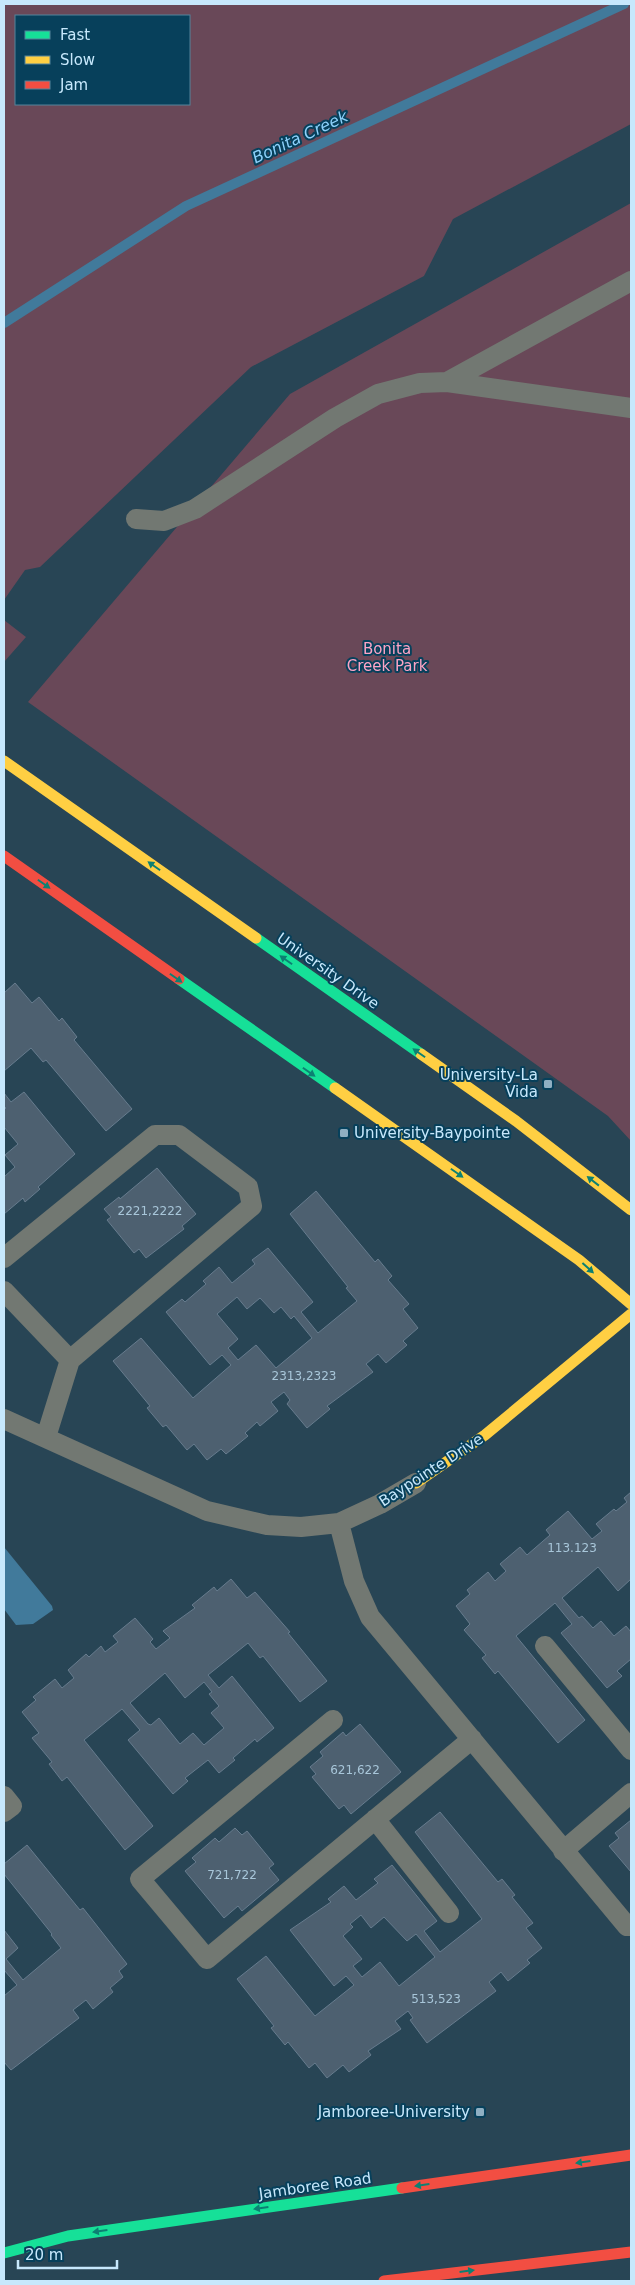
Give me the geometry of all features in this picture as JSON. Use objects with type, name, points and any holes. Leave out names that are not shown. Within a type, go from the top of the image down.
[{"type":"main road","name":"University Drive","points":[[4,761],[516,1121],[631,1210]]},
{"type":"main road","points":[[4,856],[579,1260],[631,1304]]},
{"type":"main road","name":"Baypointe Drive","points":[[416,1483],[485,1435],[631,1314]]},
{"type":"main road","name":"Jamboree Road","points":[[4,2253],[68,2236],[631,2156]]},
{"type":"main road","points":[[384,2281],[631,2252]]},
{"type":"lane","points":[[447,382],[631,280]]},
{"type":"lane","points":[[136,519],[164,521],[195,509],[334,418],[378,394],[420,383],[447,382],[631,408]]},
{"type":"lane","points":[[4,1258],[155,1135],[179,1135],[248,1187],[252,1206],[70,1360],[46,1438]]},
{"type":"lane","points":[[4,1291],[70,1360]]},
{"type":"lane","name":"Baypointe Drive","points":[[4,1419],[207,1511],[267,1525],[301,1527],[339,1523],[380,1504],[416,1483]]},
{"type":"lane","points":[[339,1523],[354,1581],[370,1618],[563,1851],[627,1926],[631,1926]]},
{"type":"lane","points":[[545,1646],[631,1750]]},
{"type":"lane","points":[[333,1720],[140,1879],[207,1959],[472,1739]]},
{"type":"lane","points":[[563,1851],[631,1793]]},
{"type":"lane","points":[[4,1796],[12,1806],[4,1812]]},
{"type":"lane","points":[[375,1819],[450,1913]]},
{"type":"green space","points":[[4,4],[631,4],[631,124],[453,219],[424,276],[251,367],[40,567],[25,570],[4,600]]},
{"type":"green space","name":"Bonita Creek Park","points":[[631,203],[631,1141],[608,1116],[28,702],[290,394]]},
{"type":"green space","points":[[4,620],[26,637],[4,662]]},
{"type":"water","points":[[4,1547],[52,1606],[53,1610],[33,1624],[16,1625],[4,1609]]},
{"type":"building","points":[[15,983],[32,1003],[39,997],[59,1021],[62,1018],[77,1037],[74,1040],[132,1109],[106,1131],[46,1060],[43,1062],[31,1048],[4,1071],[4,993]]},
{"type":"building","points":[[24,1092],[75,1154],[38,1187],[40,1189],[25,1202],[23,1198],[4,1214],[4,1177],[15,1167],[5,1155],[18,1144],[4,1127],[4,1110],[6,1108],[4,1106],[4,1093],[11,1102]]},
{"type":"building","points":[[157,1168],[196,1214],[182,1226],[184,1229],[146,1258],[139,1249],[134,1253],[107,1220],[111,1217],[104,1209],[119,1197],[120,1199]]},
{"type":"building","points":[[316,1191],[375,1262],[378,1259],[392,1276],[388,1280],[409,1304],[403,1309],[418,1328],[403,1341],[407,1345],[386,1363],[378,1354],[366,1364],[373,1372],[327,1406],[330,1409],[307,1428],[287,1404],[290,1400],[284,1392],[271,1402],[278,1411],[260,1426],[257,1422],[245,1433],[248,1436],[226,1454],[221,1449],[207,1460],[194,1444],[187,1450],[166,1425],[163,1427],[147,1408],[150,1406],[113,1361],[141,1338],[193,1398],[231,1365],[222,1355],[210,1365],[166,1312],[182,1299],[185,1302],[206,1284],[203,1281],[219,1267],[232,1283],[255,1264],[252,1260],[268,1248],[313,1302],[301,1312],[318,1333],[357,1301],[290,1214]],"holes":[[[237,1297],[247,1309],[260,1298],[274,1313],[281,1307],[291,1319],[294,1316],[312,1338],[276,1368],[256,1345],[238,1360],[228,1348],[238,1339],[217,1314]]]},
{"type":"building","points":[[631,1492],[631,1579],[618,1591],[598,1567],[562,1598],[579,1618],[582,1616],[593,1628],[601,1621],[614,1636],[626,1626],[631,1632],[631,1659],[617,1671],[622,1676],[607,1688],[561,1633],[572,1624],[555,1603],[516,1636],[585,1720],[558,1743],[498,1671],[495,1674],[482,1658],[486,1655],[464,1630],[470,1624],[456,1606],[470,1594],[467,1590],[488,1572],[495,1581],[506,1571],[500,1564],[520,1547],[527,1555],[550,1535],[546,1530],[568,1511],[592,1539],[602,1531],[596,1524],[614,1509],[616,1511],[627,1502],[624,1498]]},
{"type":"building","points":[[231,1579],[247,1598],[255,1592],[290,1632],[288,1633],[327,1681],[300,1702],[263,1656],[260,1658],[248,1643],[208,1675],[219,1688],[232,1676],[274,1728],[257,1742],[255,1739],[233,1758],[235,1760],[219,1773],[208,1760],[185,1778],[188,1781],[173,1794],[128,1740],[140,1730],[122,1709],[84,1740],[153,1826],[125,1850],[67,1777],[62,1781],[49,1764],[52,1762],[32,1738],[39,1733],[22,1712],[36,1700],[33,1697],[55,1679],[62,1688],[74,1678],[68,1670],[86,1654],[89,1657],[101,1646],[105,1652],[118,1642],[113,1636],[135,1618],[153,1639],[150,1642],[156,1649],[170,1638],[163,1631],[195,1608],[192,1605],[214,1587],[217,1591]],"holes":[[[165,1673],[185,1698],[204,1682],[212,1692],[209,1694],[219,1706],[211,1713],[224,1728],[204,1745],[193,1733],[180,1744],[159,1718],[151,1725],[148,1724],[130,1703]]]},
{"type":"building","points":[[360,1724],[401,1772],[351,1814],[344,1805],[339,1809],[312,1777],[316,1774],[310,1767],[323,1756],[320,1752],[343,1732],[346,1736]]},
{"type":"building","points":[[440,1812],[498,1882],[502,1879],[515,1895],[512,1897],[533,1923],[526,1928],[542,1948],[527,1960],[530,1963],[508,1981],[501,1972],[489,1982],[496,1991],[427,2043],[410,2020],[413,2018],[408,2011],[395,2021],[401,2029],[368,2051],[371,2055],[349,2072],[343,2065],[327,2078],[315,2063],[309,2068],[288,2042],[285,2045],[271,2028],[274,2026],[237,1979],[266,1956],[315,2016],[354,1985],[346,1976],[334,1986],[290,1930],[331,1902],[328,1899],[344,1886],[356,1900],[378,1883],[374,1879],[392,1865],[437,1921],[424,1931],[440,1952],[482,1919],[415,1832]],"holes":[[[361,1915],[371,1928],[384,1917],[407,1941],[416,1934],[435,1957],[399,1986],[380,1962],[362,1977],[353,1966],[362,1959],[343,1936],[353,1927],[350,1924]]]},
{"type":"building","points":[[631,1820],[631,1872],[609,1846],[619,1838],[615,1833]]},
{"type":"building","points":[[235,1828],[242,1835],[247,1831],[274,1864],[269,1868],[279,1880],[242,1911],[238,1906],[224,1918],[185,1871],[196,1862],[192,1858],[215,1838],[219,1842]]},
{"type":"building","points":[[27,1845],[80,1910],[83,1908],[127,1964],[119,1971],[123,1977],[110,1988],[113,1992],[93,2009],[86,2000],[73,2010],[79,2018],[11,2070],[4,2062],[4,1996],[17,1985],[4,1970],[4,1930],[18,1948],[6,1959],[23,1980],[61,1948],[4,1874],[4,1864]]},
{"type":"waterway","name":"Bonita Creek","points":[[4,323],[186,206],[624,4]]},
{"type":"traffic: fast","points":[[256,938],[421,1054]]},
{"type":"traffic: fast","points":[[179,979],[335,1088]]},
{"type":"traffic: fast","points":[[4,2253],[68,2236],[402,2188]]},
{"type":"traffic: slow","points":[[4,761],[256,938]]},
{"type":"traffic: slow","points":[[421,1054],[516,1121],[631,1210]]},
{"type":"traffic: slow","points":[[335,1088],[579,1260],[631,1304]]},
{"type":"traffic: slow","points":[[416,1483],[485,1435],[631,1314]]},
{"type":"traffic: jam","points":[[4,856],[179,979]]},
{"type":"traffic: jam","points":[[402,2188],[631,2155]]},
{"type":"traffic: jam","points":[[384,2281],[631,2252]]},
{"type":"place","name":"University-La Vida","points":[[548,1084]]},
{"type":"place","name":"University-Baypointe","points":[[344,1133]]},
{"type":"place","name":"Jamboree-University","points":[[480,2112]]}]
